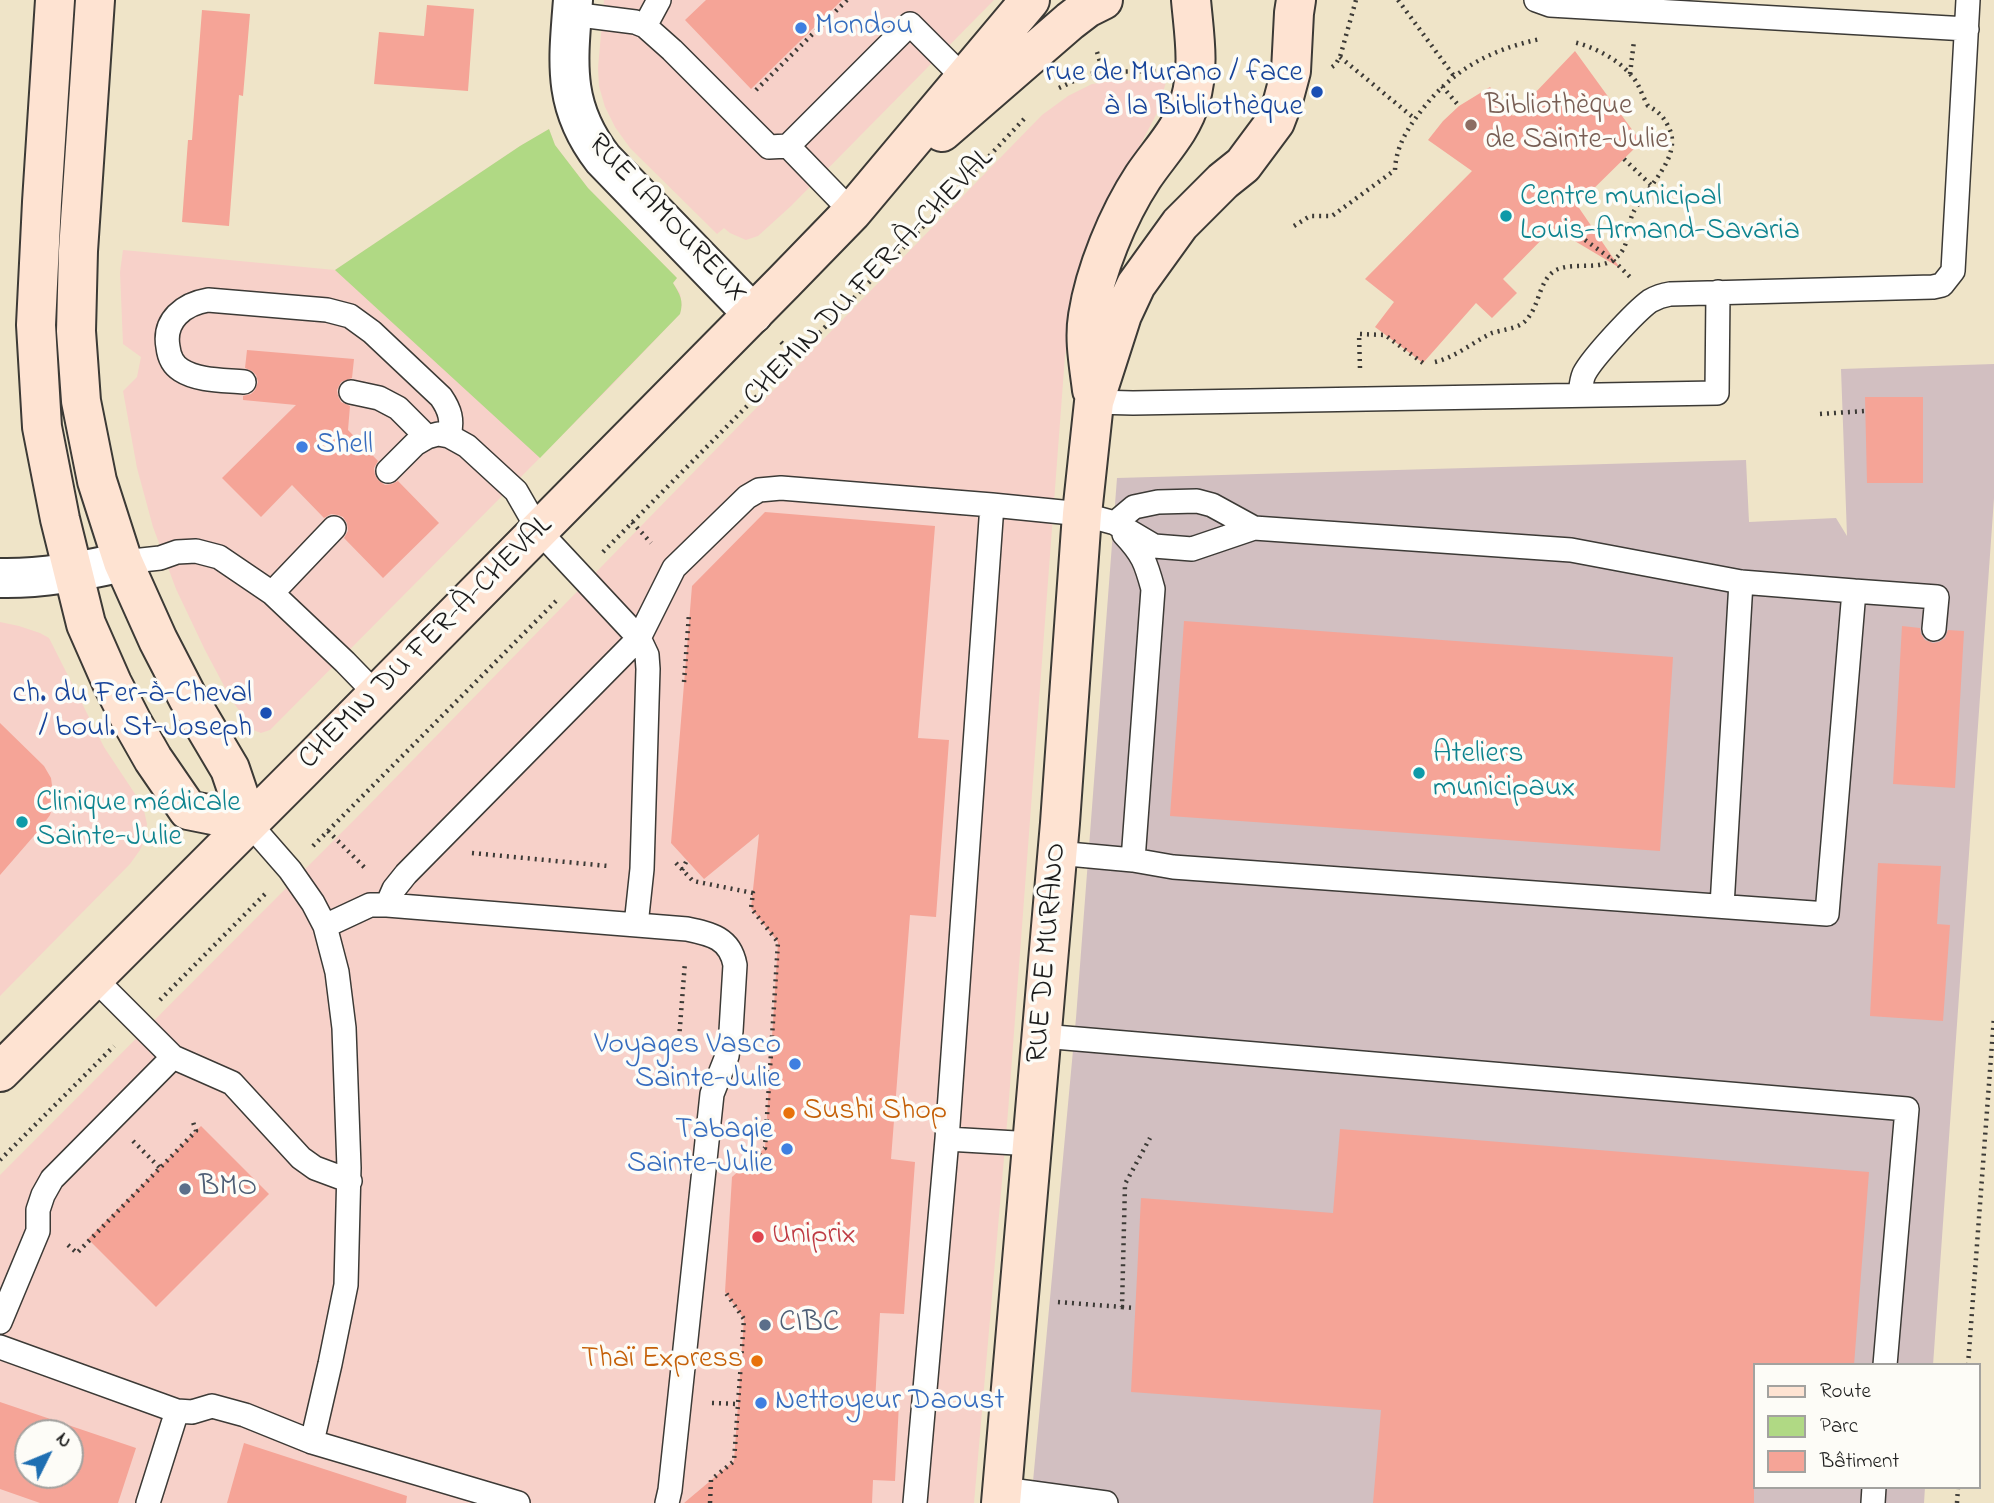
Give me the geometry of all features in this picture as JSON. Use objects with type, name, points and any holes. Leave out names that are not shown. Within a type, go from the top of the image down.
[{"type":"street","points":[[55,0],[36,325],[42,427],[72,573],[86,624],[112,683],[153,759],[188,810],[248,822]]},
{"type":"street","points":[[95,0],[78,251],[76,331],[81,401],[97,481],[123,562],[158,640],[230,769],[248,822]]},
{"type":"street","name":"CHEMIN DU FER-À-CHEVAL","points":[[0,1072],[377,695],[973,87],[1030,0]]},
{"type":"street","name":"CHEMIN DU FER-À-CHEVAL","points":[[973,87],[1087,8],[1103,0]]},
{"type":"street","name":"RUE DE MURANO","points":[[1002,1496],[1057,853],[1099,519],[1094,402],[1086,350],[1088,316],[1107,250],[1122,214],[1141,180],[1185,116],[1190,101],[1196,71],[1191,0]]},
{"type":"street","name":"RUE DE MURANO","points":[[1094,402],[1122,315],[1136,285],[1180,224],[1243,165],[1275,122],[1291,72],[1296,0]]},
{"type":"street","name":"RUE LAMOUREUX","points":[[573,7],[569,47],[570,80],[574,104],[586,135],[603,159],[753,314]]},
{"type":"street","points":[[0,578],[33,578],[72,573],[123,562]]},
{"type":"lane","points":[[645,26],[659,0]]},
{"type":"lane","points":[[1536,0],[1550,5],[1967,29]]},
{"type":"lane","points":[[1580,395],[1584,375],[1590,364],[1629,321],[1649,302],[1660,296],[1942,285],[1953,271],[1968,0]]},
{"type":"lane","points":[[573,7],[645,26],[769,147],[788,146],[910,24],[973,87]]},
{"type":"lane","points":[[788,146],[852,212]]},
{"type":"lane","points":[[1094,402],[1717,393],[1718,292]]},
{"type":"lane","points":[[244,382],[194,376],[178,369],[169,356],[166,341],[170,324],[193,302],[208,300],[327,310],[350,316],[372,332],[442,397],[452,423],[438,436],[415,444],[388,471]]},
{"type":"lane","points":[[351,392],[379,398],[438,436],[467,446],[516,491],[539,531],[639,638],[647,655],[648,669],[642,869],[636,925]]},
{"type":"lane","points":[[387,905],[394,889],[406,874],[639,638],[674,568],[747,496],[759,490],[781,488],[992,505],[1099,519],[1154,546],[1192,549],[1254,528],[1571,550],[1741,582],[1937,597],[1934,629]]},
{"type":"lane","points":[[1099,519],[1158,502],[1197,501],[1212,505],[1254,528]]},
{"type":"lane","points":[[915,1503],[947,1139],[992,505]]},
{"type":"lane","points":[[1099,519],[1139,551],[1153,589],[1133,860]]},
{"type":"lane","points":[[272,593],[334,528]]},
{"type":"lane","points":[[123,562],[196,551],[219,557],[272,593],[377,695]]},
{"type":"lane","points":[[1722,906],[1741,582]]},
{"type":"lane","points":[[1057,853],[1133,860],[1173,867],[1827,914],[1854,591]]},
{"type":"lane","points":[[248,822],[290,870],[325,926],[337,972],[344,1028],[349,1181],[346,1285],[312,1442]]},
{"type":"lane","points":[[325,926],[370,905],[387,905],[687,929],[715,937],[726,944],[733,954],[735,965],[731,1031],[727,1056],[712,1094],[667,1503]]},
{"type":"lane","points":[[94,978],[173,1057],[232,1083],[302,1158],[315,1168],[349,1181]]},
{"type":"lane","points":[[1042,1036],[1907,1109],[1885,1363]]},
{"type":"lane","points":[[0,1322],[38,1231],[38,1210],[52,1179],[173,1057]]},
{"type":"lane","points":[[947,1139],[1032,1144]]},
{"type":"lane","points":[[0,1347],[177,1411],[192,1412],[212,1406],[245,1415],[312,1442],[518,1503]]},
{"type":"lane","points":[[148,1503],[177,1411]]},
{"type":"lane","points":[[1002,1496],[1106,1503]]},
{"type":"path","points":[[756,90],[847,0]]},
{"type":"path","points":[[1326,70],[1335,65],[1340,57],[1356,0]]},
{"type":"path","points":[[1398,0],[1454,76]]},
{"type":"path","points":[[1294,226],[1310,216],[1332,216],[1395,170],[1400,142],[1415,119],[1433,94],[1470,64],[1499,51],[1550,37]]},
{"type":"path","points":[[1361,378],[1359,334],[1385,335],[1423,363],[1438,361],[1491,334],[1522,324],[1539,299],[1545,278],[1556,270],[1598,265],[1613,260],[1625,247],[1633,213],[1669,158],[1673,143],[1672,132],[1656,110],[1647,106],[1637,83],[1620,64],[1589,46],[1567,41]]},
{"type":"path","points":[[1630,75],[1633,50]]},
{"type":"path","points":[[1340,57],[1415,119]]},
{"type":"path","points":[[1051,94],[1089,74],[1167,70]]},
{"type":"path","points":[[1442,86],[1459,106]]},
{"type":"path","name":"CHEMIN DU FER-À-CHEVAL","points":[[604,551],[904,247],[1027,117]]},
{"type":"path","points":[[1624,159],[1651,185]]},
{"type":"path","points":[[1586,240],[1613,260],[1636,283]]},
{"type":"path","points":[[1820,414],[1865,411]]},
{"type":"path","points":[[632,522],[652,544]]},
{"type":"path","name":"CHEMIN DU FER-À-CHEVAL","points":[[371,874],[328,831],[557,600]]},
{"type":"path","points":[[683,695],[690,613]]},
{"type":"path","points":[[466,853],[608,866]]},
{"type":"path","points":[[670,856],[693,881],[753,894],[751,908],[778,942],[765,1148],[732,1177]]},
{"type":"path","points":[[682,870],[687,860]]},
{"type":"path","points":[[678,1052],[693,881]]},
{"type":"path","points":[[161,999],[249,911]]},
{"type":"path","points":[[1968,1363],[1994,1017]]},
{"type":"path","points":[[0,1160],[114,1047]]},
{"type":"path","points":[[77,1253],[196,1131],[193,1122]]},
{"type":"path","points":[[1122,1307],[1125,1184],[1150,1138]]},
{"type":"path","points":[[710,1503],[711,1480],[734,1461],[744,1319],[725,1292]]},
{"type":"path","points":[[1050,1301],[1134,1308]]},
{"type":"shaded area","points":[[604,0],[994,0],[791,206],[758,236],[746,240],[724,228],[717,234],[630,148],[615,127],[599,86]]},
{"type":"shaded area","points":[[1119,80],[1166,82],[1157,113],[1108,207],[1074,306],[1065,356],[1008,1112],[974,1503],[0,1503],[0,1175],[366,808],[1042,115],[1068,96],[1092,84]]},
{"type":"shaded area","points":[[549,129],[555,145],[588,188],[677,278],[673,283],[680,293],[680,314],[270,730],[261,733],[253,730],[231,699],[176,589],[153,527],[137,468],[123,391],[137,377],[141,357],[123,344],[120,272],[123,250],[335,270]]},
{"type":"shaded area","points":[[1994,364],[1994,498],[1933,1363],[1752,1363],[1752,1489],[1925,1489],[1924,1503],[1031,1503],[1076,1018],[1117,478],[1746,460],[1749,522],[1836,518],[1847,536],[1841,369]]},
{"type":"shaded area","points":[[0,622],[49,638],[104,747],[143,806],[147,824],[145,839],[130,864],[0,996]]},
{"type":"green space","points":[[549,129],[555,145],[588,188],[677,278],[673,283],[682,305],[680,314],[540,458],[335,270]]},
{"type":"building","points":[[706,0],[842,0],[751,89],[685,20]]},
{"type":"building","points":[[427,5],[474,9],[468,91],[374,84],[379,32],[424,36]]},
{"type":"building","points":[[202,10],[250,14],[243,96],[239,95],[229,226],[182,222],[188,140],[192,140]]},
{"type":"building","name":"Centre municipal Louis-Armand-Savaria","points":[[1575,51],[1641,142],[1577,205],[1620,268],[1553,228],[1503,279],[1517,293],[1492,318],[1476,303],[1423,363],[1375,327],[1394,302],[1365,279],[1472,171],[1428,140],[1459,106],[1490,87],[1513,116]]},
{"type":"building","points":[[247,350],[354,359],[352,378],[341,382],[337,390],[341,402],[350,406],[348,430],[378,461],[374,468],[378,480],[385,485],[398,481],[439,523],[383,578],[344,538],[348,531],[343,517],[331,514],[324,518],[292,485],[261,517],[222,478],[296,405],[243,400],[243,396],[255,390],[258,382],[256,375],[245,368]]},
{"type":"building","points":[[1865,397],[1923,397],[1923,483],[1867,483]]},
{"type":"building","points":[[765,512],[935,526],[918,738],[949,740],[936,917],[910,915],[891,1159],[915,1162],[904,1314],[880,1313],[875,1402],[899,1403],[895,1481],[873,1480],[872,1503],[684,1503],[734,1461],[744,1319],[725,1292],[732,1177],[765,1148],[778,942],[751,908],[759,834],[704,879],[671,843],[692,586]]},
{"type":"building","name":"Ateliers municipaux","points":[[1184,621],[1673,657],[1660,851],[1170,816]]},
{"type":"building","points":[[1902,626],[1920,628],[1925,640],[1933,643],[1945,638],[1948,630],[1964,631],[1955,788],[1893,784]]},
{"type":"building","name":"Clinique médicale Sainte-Julie","points":[[0,723],[44,766],[51,778],[54,800],[50,815],[0,875]]},
{"type":"building","points":[[1878,863],[1941,866],[1937,924],[1950,925],[1943,1021],[1870,1016]]},
{"type":"building","points":[[201,1126],[269,1194],[156,1307],[88,1239]]},
{"type":"building","points":[[1340,1129],[1869,1172],[1854,1363],[1752,1363],[1754,1503],[1373,1503],[1381,1410],[1131,1392],[1141,1198],[1333,1213]]},
{"type":"building","points":[[0,1402],[50,1419],[14,1419],[14,1489],[84,1489],[84,1430],[136,1448],[118,1503],[40,1503],[0,1489]]},
{"type":"building","points":[[244,1443],[407,1496],[406,1503],[227,1503]]},
{"type":"place","name":"Mondou","points":[[801,28]]},
{"type":"place","name":"rue de Murano / face à la Bibliothèque","points":[[1317,92]]},
{"type":"place","name":"Bibliothèque de Sainte-Julie","points":[[1471,125]]},
{"type":"place","name":"Centre municipal Louis-Armand-Savaria","points":[[1506,216]]},
{"type":"place","name":"Shell","points":[[302,447]]},
{"type":"place","name":"ch. du Fer-à-Cheval / boul. St-Joseph","points":[[266,713]]},
{"type":"place","name":"Ateliers municipaux","points":[[1419,773]]},
{"type":"place","name":"Clinique médicale Sainte-Julie","points":[[22,822]]},
{"type":"place","name":"Voyages Vasco Sainte-Julie","points":[[795,1064]]},
{"type":"place","name":"Sushi Shop","points":[[789,1113]]},
{"type":"place","name":"Tabagie Sainte-Julie","points":[[787,1149]]},
{"type":"place","name":"BMO","points":[[185,1189]]},
{"type":"place","name":"Uniprix","points":[[758,1237]]},
{"type":"place","name":"CIBC","points":[[765,1325]]},
{"type":"place","name":"Thaï Express","points":[[757,1361]]},
{"type":"place","name":"Nettoyeur Daoust","points":[[761,1403]]}]
